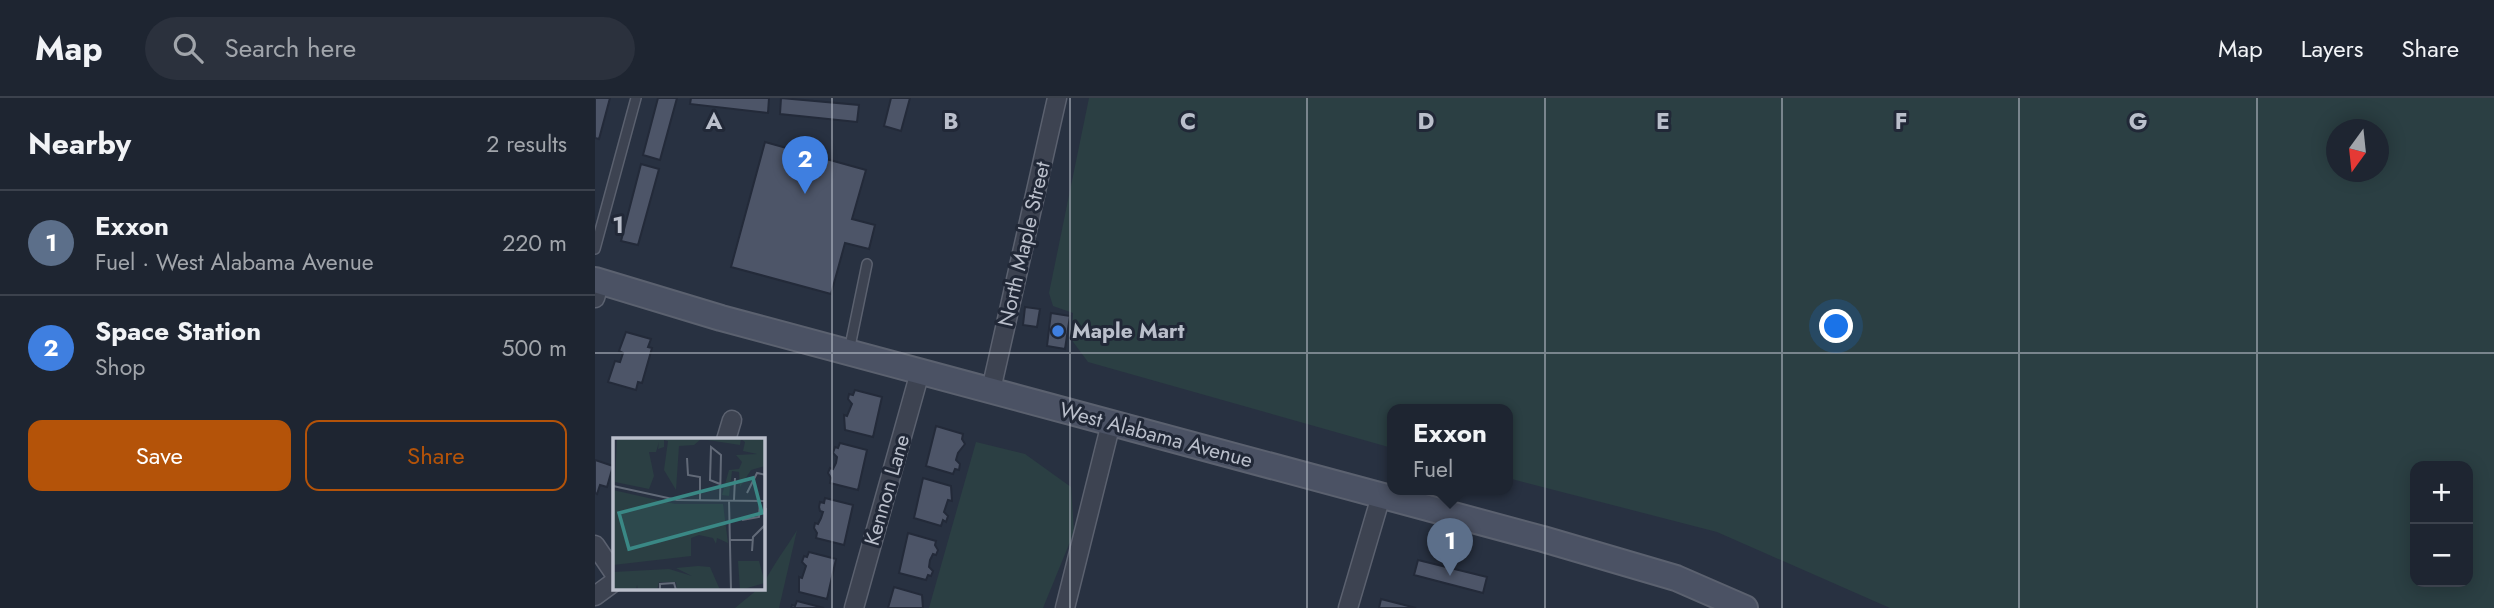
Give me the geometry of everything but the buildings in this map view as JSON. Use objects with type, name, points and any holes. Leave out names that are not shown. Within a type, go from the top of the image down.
[{"type":"main road","name":"West Alabama Avenue","points":[[597,287],[1543,539],[1676,578],[1745,608]]},
{"type":"street","name":"North Maple Street","points":[[991,390],[1057,98]]},
{"type":"street","name":"Kennon Lane","points":[[854,608],[920,372]]},
{"type":"street","points":[[727,438],[732,420]]},
{"type":"street","points":[[1065,608],[1111,423]]},
{"type":"street","points":[[1348,608],[1381,496]]},
{"type":"street","points":[[595,545],[613,572]]},
{"type":"street","points":[[595,596],[613,583]]},
{"type":"lane","points":[[595,249],[636,98]]},
{"type":"lane","points":[[849,353],[867,264]]},
{"type":"green space","points":[[1089,98],[2494,98],[2494,608],[1890,608],[1717,532],[1513,479],[1513,404],[1387,404],[1387,447],[1088,362],[1071,339],[1073,313],[1053,306],[1049,293]]},
{"type":"green space","points":[[976,442],[1025,454],[1071,487],[1074,532],[1043,608],[929,608]]},
{"type":"green space","points":[[797,530],[779,608],[735,608],[757,590],[765,590],[765,582]]},
{"type":"place","name":"Space Station","points":[[805,194]]},
{"type":"place","name":"Maple Mart","points":[[1058,331]]},
{"type":"place","name":"Exxon","points":[[1450,576]]}]
